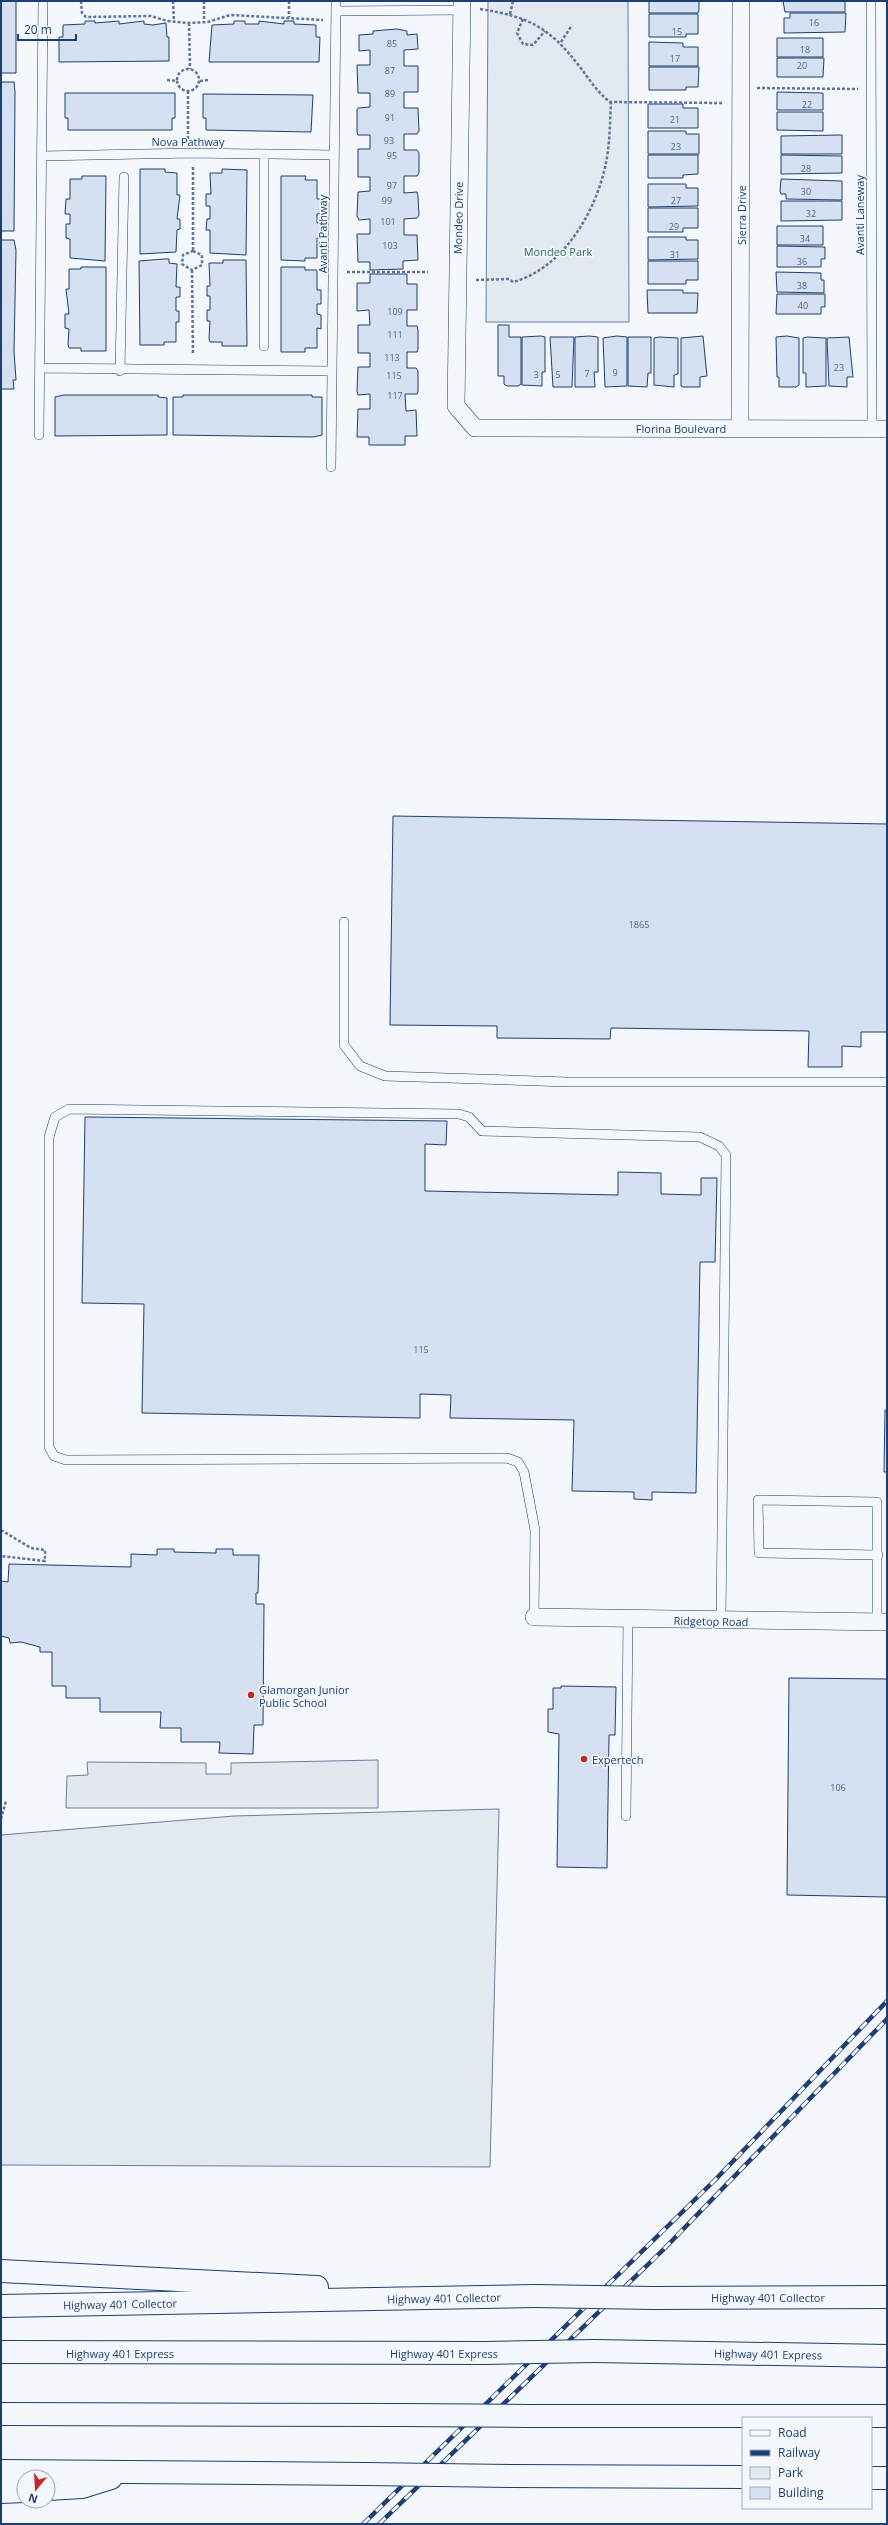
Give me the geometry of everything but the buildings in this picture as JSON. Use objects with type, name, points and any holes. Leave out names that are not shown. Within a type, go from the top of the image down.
[{"type":"highway","points":[[1,2271],[508,2297]]},
{"type":"highway","name":"Highway 401 Collector","points":[[1,2306],[535,2296],[654,2298],[887,2297]]},
{"type":"highway","name":"Highway 401 Express","points":[[1,2352],[485,2353],[594,2351],[887,2356]]},
{"type":"highway","points":[[1,2414],[887,2416]]},
{"type":"highway","points":[[1,2471],[742,2477]]},
{"type":"highway","points":[[56,2489],[82,2487],[137,2471]]},
{"type":"highway","points":[[872,2478],[887,2478]]},
{"type":"highway","points":[[1,2492],[16,2491]]},
{"type":"street","name":"Sierra Drive","points":[[740,428],[741,1]]},
{"type":"street","name":"Mondeo Drive","points":[[462,6],[456,406],[474,428]]},
{"type":"street","name":"Florina Boulevard","points":[[474,428],[879,428]]},
{"type":"street","name":"Ridgetop Road","points":[[534,1618],[882,1622]]},
{"type":"lane","points":[[39,435],[44,1]]},
{"type":"lane","name":"Avanti Pathway","points":[[331,467],[336,1]]},
{"type":"lane","name":"Avanti Laneway","points":[[871,1],[871,89],[879,428]]},
{"type":"lane","points":[[336,11],[462,6]]},
{"type":"lane","name":"Nova Pathway","points":[[42,156],[191,153],[334,155]]},
{"type":"lane","points":[[264,154],[264,346]]},
{"type":"lane","points":[[120,371],[124,177]]},
{"type":"lane","points":[[40,368],[120,371],[332,371]]},
{"type":"lane","points":[[344,922],[344,1045],[360,1066],[385,1076],[568,1082],[887,1082]]},
{"type":"lane","points":[[534,1618],[535,1530],[524,1472],[518,1462],[507,1458],[66,1460],[54,1456],[49,1448],[49,1137],[55,1117],[69,1109],[458,1114],[469,1117],[482,1131],[700,1137],[719,1146],[726,1155],[721,1621]]},
{"type":"lane","points":[[878,1555],[759,1553],[758,1500],[877,1502],[878,1555],[882,1622]]},
{"type":"lane","points":[[626,1816],[628,1619]]},
{"type":"path","points":[[81,1],[82,12],[86,16],[151,16],[174,22],[189,23],[204,22],[230,15],[326,20]]},
{"type":"path","points":[[174,1],[174,22]]},
{"type":"path","points":[[204,1],[204,22]]},
{"type":"path","points":[[289,1],[289,17]]},
{"type":"path","points":[[510,14],[513,1]]},
{"type":"path","points":[[462,6],[510,14],[545,31],[561,42],[599,91],[611,102],[871,89]]},
{"type":"path","points":[[523,19],[517,34],[523,44],[533,45],[545,31]]},
{"type":"path","points":[[189,23],[190,69]]},
{"type":"path","points":[[561,42],[572,25]]},
{"type":"path","points":[[190,69],[198,74],[200,80],[197,88],[188,92],[180,88],[177,80],[182,70],[190,69]]},
{"type":"path","points":[[167,80],[177,80]]},
{"type":"path","points":[[200,80],[209,80]]},
{"type":"path","points":[[188,92],[194,251]]},
{"type":"path","points":[[457,280],[519,281],[543,267],[566,245],[590,211],[599,188],[607,156],[611,102]]},
{"type":"path","points":[[194,251],[202,255],[202,265],[192,270],[182,264],[183,255],[194,251]]},
{"type":"path","points":[[192,270],[194,371]]},
{"type":"path","points":[[345,272],[428,272]]},
{"type":"path","points":[[1,1530],[31,1548],[45,1550],[45,1561],[1,1556]]},
{"type":"path","points":[[1,1819],[6,1801]]},
{"type":"green space","name":"Mondeo Park","points":[[488,1],[628,1],[629,322],[486,322]]},
{"type":"green space","points":[[499,1809],[490,2167],[1,2165],[1,1835],[234,1816]]},
{"type":"shaded area","points":[[378,1760],[378,1808],[66,1808],[67,1776],[88,1775],[87,1762],[206,1763],[206,1774],[231,1774],[231,1763]]},
{"type":"railway","points":[[363,2524],[716,2179],[887,2001]]},
{"type":"railway","points":[[379,2524],[663,2250],[887,2019]]},
{"type":"place","name":"Glamorgan Junior Public School","points":[[251,1695]]},
{"type":"place","name":"Expertech","points":[[584,1759]]}]
